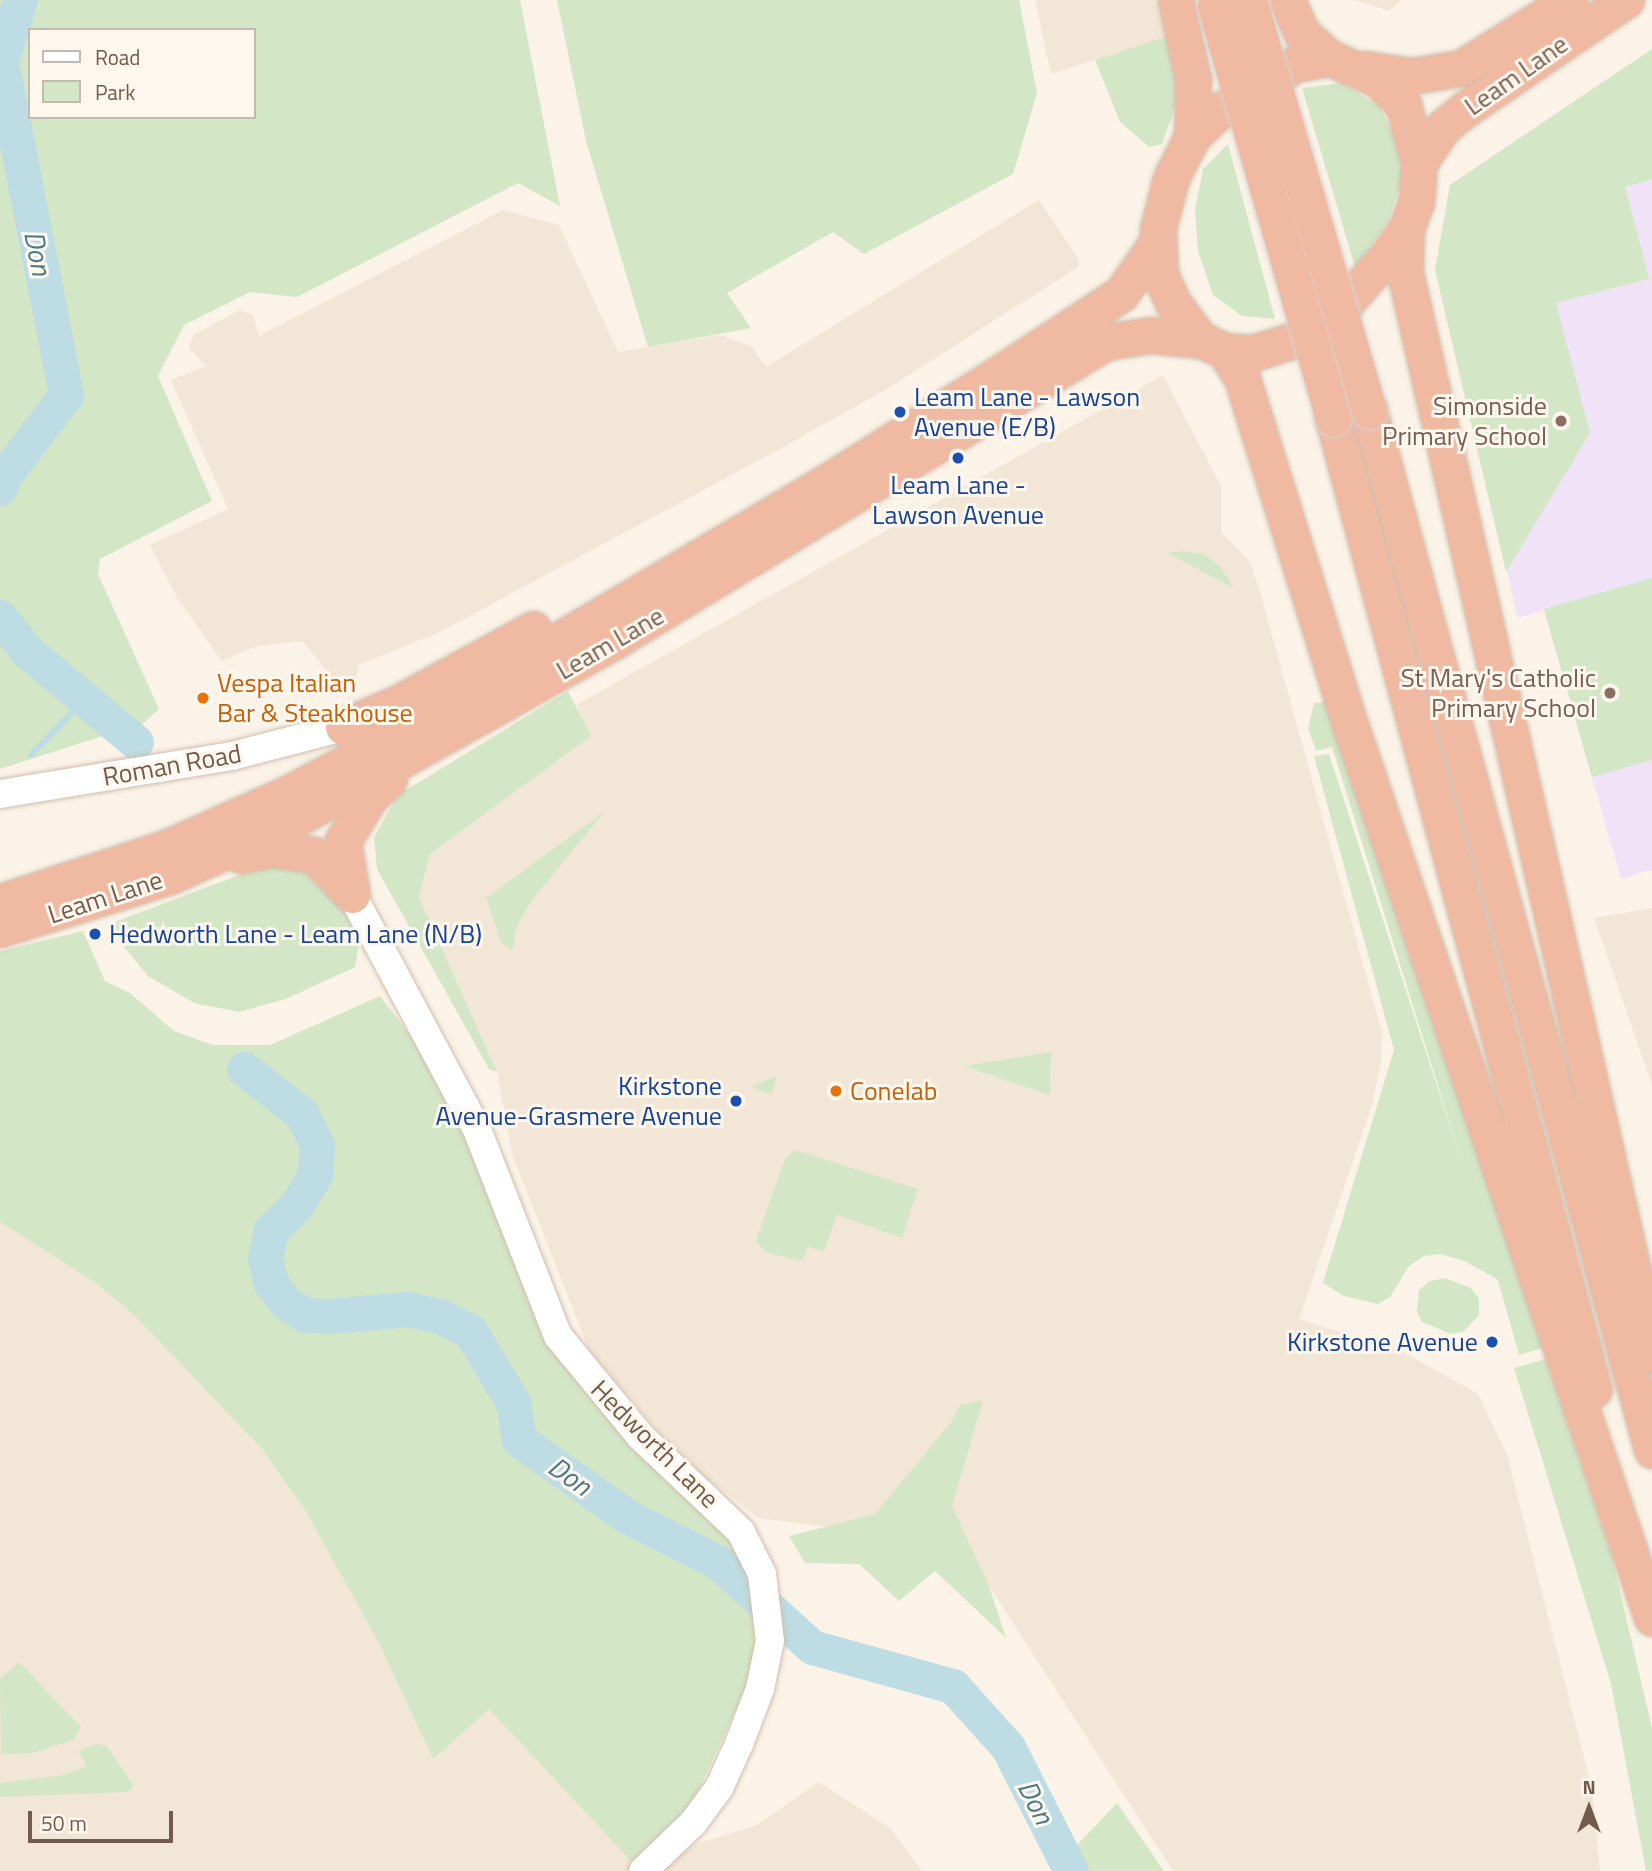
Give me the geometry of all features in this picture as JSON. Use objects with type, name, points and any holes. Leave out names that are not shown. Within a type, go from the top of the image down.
[{"type":"highway","points":[[1176,0],[1192,79],[1192,137]]},
{"type":"highway","points":[[1249,0],[1369,411],[1652,1450]]},
{"type":"highway","points":[[1287,0],[1301,33],[1344,63],[1393,90],[1403,104],[1419,163],[1416,202],[1406,229],[1405,272],[1652,1354]]},
{"type":"highway","name":"Leam Lane","points":[[1344,63],[1412,76],[1461,68],[1570,0]]},
{"type":"highway","name":"Leam Lane","points":[[1419,163],[1443,127],[1464,110],[1626,0]]},
{"type":"highway","points":[[1214,3],[1333,418],[1652,1606]]},
{"type":"highway","points":[[1344,63],[1294,64],[1218,112],[1192,137],[1171,178],[1156,244],[1168,292],[1242,378],[1351,727],[1652,1618]]},
{"type":"highway","name":"Leam Lane","points":[[0,929],[41,904],[179,862],[294,820],[621,637],[1106,342],[1150,335],[1253,353],[1310,335],[1335,315],[1406,229]]},
{"type":"highway","name":"Leam Lane","points":[[179,862],[289,793],[384,743],[827,482],[1121,294],[1156,244]]},
{"type":"highway","points":[[343,727],[398,703],[625,581],[827,482]]},
{"type":"highway","points":[[352,895],[343,856],[349,825],[370,797],[425,749]]},
{"type":"highway","points":[[179,862],[272,849],[300,851],[325,862],[352,895]]},
{"type":"highway","name":"Leam Lane","points":[[0,902],[41,904]]},
{"type":"street","name":"Roman Road","points":[[0,794],[232,757],[343,727]]},
{"type":"street","name":"Hedworth Lane","points":[[352,895],[476,1127],[558,1336],[640,1436],[741,1532],[762,1574],[770,1641],[760,1689],[719,1788],[693,1823],[643,1871]]},
{"type":"shaded area","points":[[1035,0],[1165,0],[1173,34],[1051,74]]},
{"type":"shaded area","points":[[1354,0],[1401,0],[1389,11]]},
{"type":"shaded area","name":"Simonside Primary School","points":[[1652,49],[1652,870],[1621,879],[1544,610],[1518,618],[1435,270],[1450,185]]},
{"type":"shaded area","points":[[1039,200],[1079,260],[1078,267],[887,389],[776,451],[440,632],[359,665],[354,684],[337,684],[303,641],[257,646],[222,661],[177,598],[150,545],[228,509],[171,380],[206,366],[189,348],[193,335],[240,310],[253,315],[259,336],[503,210],[559,225],[618,352],[720,335],[751,346],[766,367]]},
{"type":"shaded area","points":[[1163,375],[1221,486],[1221,532],[1250,562],[1259,588],[1382,1033],[1381,1063],[1372,1105],[1299,1319],[1403,1352],[1478,1394],[1507,1455],[1592,1789],[1600,1871],[1173,1871],[962,1544],[759,1518],[680,1458],[589,1350],[512,1154],[497,1072],[419,897],[430,854],[590,736],[576,705]]},
{"type":"shaded area","points":[[1652,908],[1652,1085],[1594,918]]},
{"type":"shaded area","points":[[0,1222],[93,1281],[135,1316],[262,1449],[305,1510],[380,1645],[433,1759],[489,1708],[634,1863],[755,1826],[819,1782],[890,1828],[922,1871],[0,1871]]},
{"type":"green space","points":[[0,0],[520,0],[560,206],[518,183],[297,297],[250,292],[184,325],[158,376],[212,501],[100,559],[98,574],[159,709],[125,740],[118,731],[0,769]]},
{"type":"green space","points":[[557,0],[1019,0],[1037,93],[1013,174],[864,254],[833,232],[727,293],[751,328],[648,347],[586,141]]},
{"type":"green space","points":[[1173,34],[1178,86],[1172,116],[1162,144],[1149,147],[1120,122],[1095,60]]},
{"type":"green space","name":"Simonside Primary School","points":[[1652,49],[1652,179],[1625,187],[1649,279],[1556,303],[1590,433],[1506,572],[1435,270],[1450,185]]},
{"type":"green space","points":[[1342,83],[1379,106],[1394,135],[1403,178],[1388,222],[1355,267],[1302,88]]},
{"type":"green space","points":[[1228,144],[1275,319],[1242,316],[1213,295],[1198,251],[1195,210],[1203,169]]},
{"type":"green space","points":[[1183,551],[1203,554],[1220,566],[1234,588],[1167,553]]},
{"type":"green space","name":"St Mary's Catholic Primary School","points":[[1652,578],[1652,760],[1592,777],[1544,609]]},
{"type":"green space","points":[[568,691],[591,736],[430,854],[419,897],[497,1072],[489,1069],[377,869],[374,837],[398,795]]},
{"type":"green space","points":[[1331,702],[1543,1348],[1519,1355],[1498,1280],[1465,1261],[1440,1254],[1424,1256],[1409,1266],[1390,1297],[1378,1304],[1344,1296],[1323,1283],[1394,1050],[1314,756],[1329,754],[1464,1169],[1332,747],[1316,751],[1308,728],[1314,703]]},
{"type":"green space","points":[[605,811],[532,900],[516,928],[512,951],[501,942],[486,898]]},
{"type":"green space","points":[[281,859],[332,885],[360,937],[355,967],[286,999],[239,1012],[194,1003],[148,976],[120,942],[112,923]]},
{"type":"green space","points":[[83,931],[105,981],[130,993],[174,1031],[213,1045],[270,1045],[380,996],[413,1039],[477,1162],[530,1303],[747,1562],[755,1600],[754,1651],[746,1688],[693,1802],[633,1863],[489,1709],[433,1759],[380,1645],[305,1510],[262,1449],[135,1316],[93,1281],[0,1222],[0,951]]},
{"type":"green space","points":[[1051,1052],[1050,1095],[964,1066]]},
{"type":"green space","points":[[777,1075],[772,1095],[752,1087]]},
{"type":"green space","points":[[795,1150],[918,1189],[902,1238],[837,1215],[824,1251],[808,1247],[802,1261],[765,1252],[756,1241],[785,1159]]},
{"type":"green space","points":[[1445,1278],[1471,1288],[1479,1299],[1479,1315],[1463,1332],[1451,1334],[1422,1322],[1417,1311],[1419,1290],[1430,1281]]},
{"type":"green space","points":[[1546,1359],[1611,1553],[1652,1728],[1652,1871],[1646,1871],[1611,1684],[1514,1368]]},
{"type":"green space","points":[[983,1400],[952,1506],[989,1586],[1006,1638],[935,1571],[899,1601],[859,1564],[805,1563],[789,1536],[875,1514],[951,1422],[960,1405]]},
{"type":"green space","points":[[19,1662],[81,1727],[73,1740],[32,1753],[1,1754],[0,1679]]},
{"type":"green space","points":[[96,1744],[107,1746],[133,1785],[128,1792],[0,1797],[0,1783],[63,1775],[87,1766],[78,1751]]},
{"type":"green space","points":[[1117,1803],[1164,1871],[1065,1871],[1059,1864]]},
{"type":"waterway","name":"Don","points":[[0,488],[4,476],[66,395],[1,61],[20,0]]},
{"type":"waterway","name":"Don","points":[[0,617],[27,651],[136,742]]},
{"type":"waterway","points":[[31,755],[85,699]]},
{"type":"waterway","name":"Don","points":[[244,1069],[302,1114],[317,1145],[315,1175],[296,1206],[271,1230],[265,1258],[271,1283],[286,1303],[305,1315],[331,1316],[407,1309],[440,1316],[470,1331],[513,1402],[519,1440],[628,1517],[719,1563],[812,1647],[953,1686],[1008,1747],[1071,1871]]},
{"type":"place","name":"Leam Lane - Lawson Avenue (E/B)","points":[[900,412]]},
{"type":"place","name":"Simonside Primary School","points":[[1561,421]]},
{"type":"place","name":"Leam Lane - Lawson Avenue","points":[[958,458]]},
{"type":"place","name":"St Mary's Catholic Primary School","points":[[1610,693]]},
{"type":"place","name":"Vespa Italian Bar & Steakhouse","points":[[203,698]]},
{"type":"place","name":"Hedworth Lane - Leam Lane (N/B)","points":[[95,934]]},
{"type":"place","name":"Conelab","points":[[836,1091]]},
{"type":"place","name":"Kirkstone Avenue-Grasmere Avenue","points":[[736,1101]]},
{"type":"place","name":"Kirkstone Avenue","points":[[1492,1342]]}]
